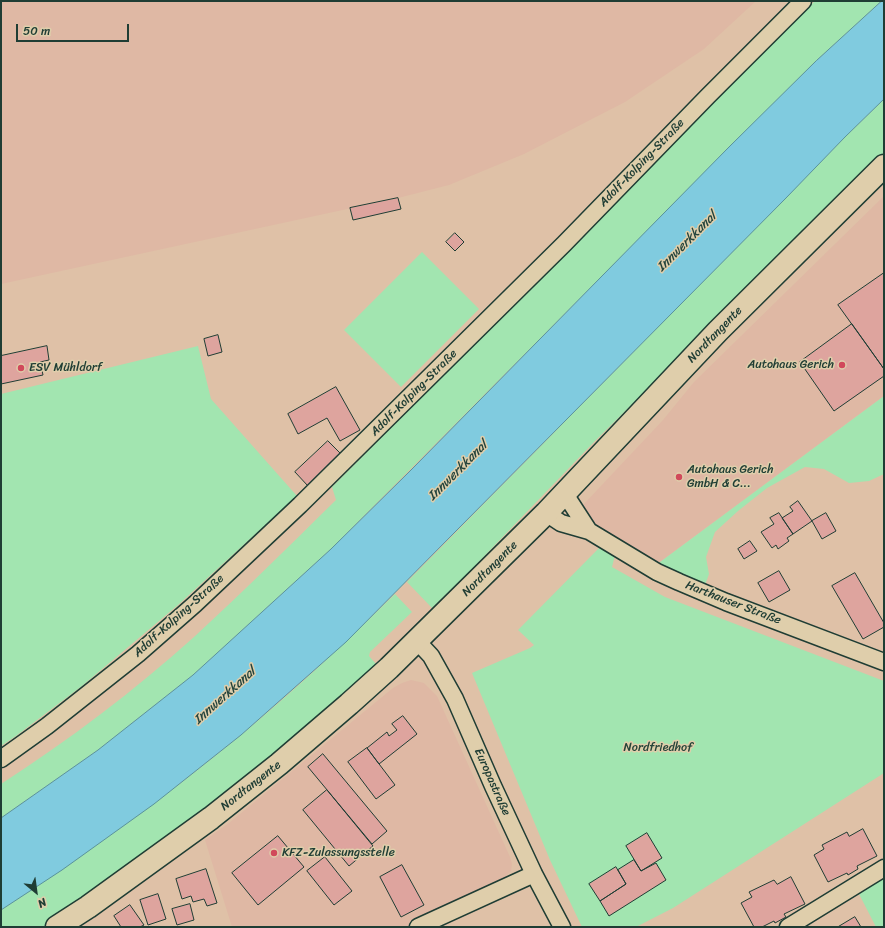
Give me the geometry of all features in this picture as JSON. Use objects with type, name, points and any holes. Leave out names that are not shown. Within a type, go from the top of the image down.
[{"type":"main road","name":"Nordtangente","points":[[57,927],[88,907],[204,822],[279,764],[349,704],[417,641],[546,514],[718,331],[884,166]]},
{"type":"street","name":"Adolf-Kolping-Straße","points":[[1,759],[47,726],[138,654],[195,604],[300,506],[564,244],[803,1]]},
{"type":"street","name":"Harthauser Straße","points":[[565,494],[588,531]]},
{"type":"street","name":"Harthauser Straße","points":[[546,514],[561,523],[588,531],[657,572],[679,582],[726,602],[884,662]]},
{"type":"street","name":"Europastraße","points":[[417,641],[431,656],[455,699],[534,874],[562,927]]},
{"type":"street","points":[[788,927],[884,868]]},
{"type":"street","points":[[418,927],[534,874]]},
{"type":"shaded area","points":[[1,1],[756,1],[704,49],[625,102],[524,154],[449,185],[398,198],[1,284]]},
{"type":"shaded area","points":[[884,196],[884,396],[656,565],[615,540],[591,522],[583,505],[663,420],[694,382]]},
{"type":"shaded area","points":[[411,680],[424,683],[437,696],[510,857],[512,864],[511,871],[503,879],[406,927],[232,927],[205,840],[229,823],[393,688]]},
{"type":"green space","points":[[815,1],[882,1],[816,61],[331,549],[193,675],[98,750],[1,818],[1,784],[76,732],[148,677],[194,637],[248,586],[336,500],[332,487],[472,347],[773,40]]},
{"type":"green space","points":[[884,99],[884,155],[595,441],[469,572],[432,608],[407,582]]},
{"type":"green space","points":[[422,252],[479,309],[401,387],[344,330]]},
{"type":"green space","points":[[198,346],[211,399],[297,496],[178,605],[82,686],[1,746],[1,394]]},
{"type":"green space","points":[[884,396],[884,474],[869,481],[849,483],[824,469],[805,467],[767,488],[715,532],[706,557],[709,574],[704,588],[656,565]]},
{"type":"green space","name":"Nordfriedhof","points":[[600,547],[615,555],[612,567],[665,597],[884,681],[884,773],[673,908],[636,927],[582,927],[550,860],[472,673],[534,645],[518,630]]},
{"type":"green space","points":[[395,594],[412,612],[370,652],[369,656],[376,664],[306,727],[229,791],[60,916],[43,927],[1,927],[1,910],[124,826],[212,758],[300,684]]},
{"type":"green space","points":[[884,878],[884,927],[876,927],[858,892]]},
{"type":"water","name":"Innwerkkanal","points":[[882,1],[884,1],[884,99],[346,642],[241,735],[154,804],[62,870],[1,910],[1,818],[98,750],[193,675],[331,549],[412,469],[729,147],[816,61]]},
{"type":"building","points":[[398,198],[401,209],[353,220],[350,208]]},
{"type":"building","points":[[455,233],[464,242],[455,251],[446,242]]},
{"type":"building","name":"Autohaus Gerich","points":[[884,273],[884,369],[838,305]]},
{"type":"building","name":"Autohaus Gerich","points":[[852,324],[884,369],[884,376],[834,411],[800,362]]},
{"type":"building","points":[[218,335],[222,352],[208,356],[204,339]]},
{"type":"building","name":"ESV Mühldorf","points":[[47,346],[49,360],[40,362],[43,375],[1,384],[1,356]]},
{"type":"building","points":[[336,387],[360,430],[340,441],[327,418],[298,434],[288,414]]},
{"type":"building","points":[[328,441],[341,454],[308,486],[295,472]]},
{"type":"building","points":[[798,501],[812,521],[793,534],[782,518],[793,511],[790,507]]},
{"type":"building","points":[[779,513],[793,534],[787,538],[789,541],[778,549],[776,545],[772,548],[761,532],[774,524],[770,518]]},
{"type":"building","points":[[826,513],[836,531],[822,539],[812,521]]},
{"type":"building","points":[[750,541],[757,551],[744,559],[738,549]]},
{"type":"building","points":[[779,571],[790,590],[769,602],[758,583]]},
{"type":"building","points":[[855,573],[884,623],[884,627],[863,639],[832,586]]},
{"type":"building","points":[[403,716],[417,734],[379,764],[367,748],[387,732],[389,736],[397,730],[392,724]]},
{"type":"building","points":[[367,748],[395,785],[376,799],[348,762]]},
{"type":"building","points":[[323,754],[387,831],[372,844],[308,767]]},
{"type":"building","points":[[327,790],[373,846],[349,866],[303,810]]},
{"type":"building","points":[[863,829],[877,856],[857,866],[858,869],[848,875],[847,873],[828,882],[814,855],[824,849],[822,845],[847,832],[849,836]]},
{"type":"building","points":[[647,833],[662,858],[641,871],[626,846]]},
{"type":"building","points":[[278,836],[304,867],[258,905],[232,873]]},
{"type":"building","points":[[325,857],[352,891],[334,905],[307,871]]},
{"type":"building","points":[[634,860],[641,871],[656,863],[666,880],[609,916],[600,901],[626,884],[618,870]]},
{"type":"building","points":[[402,865],[424,905],[401,917],[380,877]]},
{"type":"building","points":[[616,867],[626,884],[600,901],[589,884]]},
{"type":"building","points":[[206,869],[217,903],[207,906],[204,899],[193,902],[191,896],[182,899],[176,879]]},
{"type":"building","points":[[791,877],[805,904],[784,914],[786,917],[775,923],[774,921],[762,927],[754,927],[741,903],[752,897],[749,892],[774,880],[777,884]]},
{"type":"building","points":[[158,894],[166,919],[148,925],[140,900]]},
{"type":"building","points":[[190,904],[194,920],[177,925],[172,909]]},
{"type":"building","points":[[130,905],[144,925],[140,927],[121,927],[114,916]]},
{"type":"building","points":[[855,917],[861,927],[838,927]]},
{"type":"place","name":"Autohaus Gerich","points":[[842,365]]},
{"type":"place","name":"ESV Mühldorf","points":[[21,368]]},
{"type":"place","name":"Autohaus Gerich GmbH & C...","points":[[679,477]]},
{"type":"place","name":"KFZ-Zulassungsstelle","points":[[274,853]]}]
